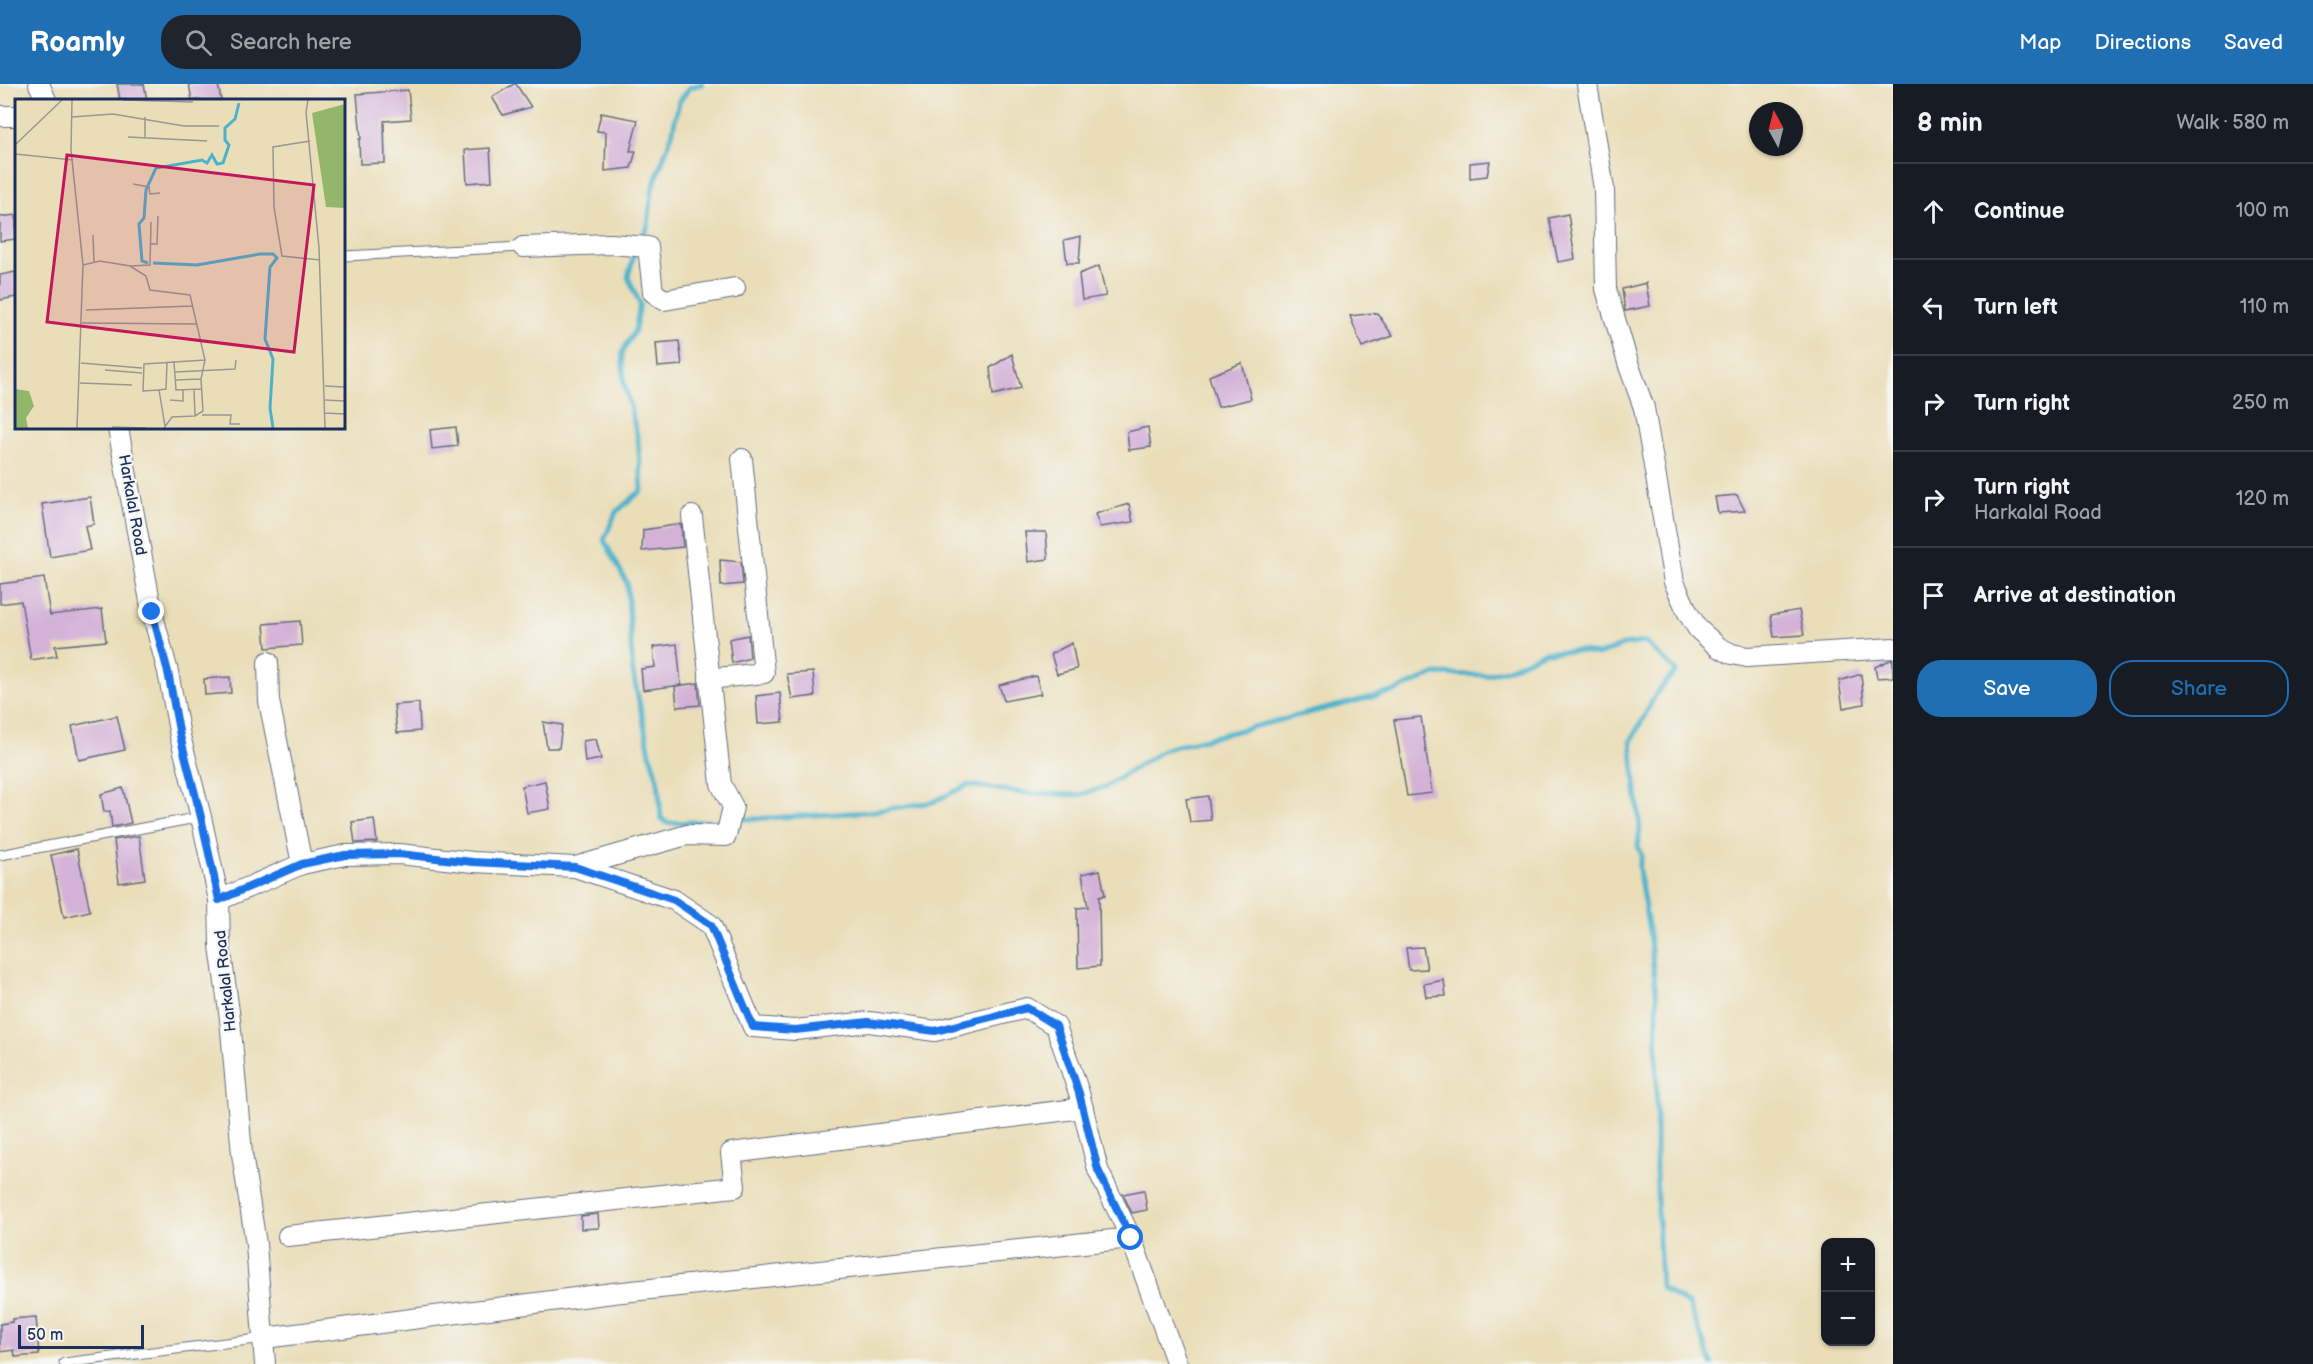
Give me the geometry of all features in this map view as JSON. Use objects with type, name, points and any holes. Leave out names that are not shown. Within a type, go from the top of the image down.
[{"type":"street","points":[[39,84],[46,99]]},
{"type":"street","points":[[1587,84],[1604,189],[1606,289],[1644,408],[1674,582],[1688,613],[1698,629],[1718,647],[1732,654],[1747,657],[1893,648]]},
{"type":"street","points":[[523,247],[611,244],[648,247],[653,292],[664,300],[735,288]]},
{"type":"street","name":"Harkalal Road","points":[[118,429],[152,612],[168,672],[180,736],[219,900],[220,946],[230,1019],[242,1154],[256,1244],[265,1364]]},
{"type":"street","points":[[709,679],[764,673],[742,459]]},
{"type":"street","points":[[575,867],[687,835],[726,836],[733,807],[721,784],[692,516]]},
{"type":"street","points":[[268,662],[269,701],[302,864]]},
{"type":"street","points":[[219,900],[302,864],[345,855],[399,854],[473,862],[575,867],[674,900],[711,925],[753,1027],[795,1030],[868,1022],[935,1031],[1027,1008],[1056,1026],[1083,1108],[1098,1170],[1131,1238],[1177,1364]]},
{"type":"street","points":[[288,1236],[735,1187],[731,1153],[1083,1108]]},
{"type":"street","points":[[264,1338],[614,1293],[1131,1238]]},
{"type":"lane","points":[[345,256],[523,247]]},
{"type":"lane","points":[[0,855],[201,817]]},
{"type":"lane","points":[[64,1363],[264,1338]]},
{"type":"building","points":[[117,84],[144,84],[147,99],[120,99]]},
{"type":"building","points":[[189,84],[218,84],[221,99],[192,99]]},
{"type":"building","points":[[514,84],[531,107],[503,115],[492,97]]},
{"type":"building","points":[[408,90],[411,119],[384,121],[385,163],[360,164],[359,139],[361,139],[357,94]]},
{"type":"building","points":[[601,113],[638,120],[630,151],[636,151],[631,168],[605,171],[606,132],[597,131]]},
{"type":"building","points":[[490,148],[492,181],[467,183],[465,150]]},
{"type":"building","points":[[1490,161],[1487,176],[1470,178],[1470,163]]},
{"type":"building","points":[[1568,214],[1575,259],[1558,262],[1549,218]]},
{"type":"building","points":[[15,215],[15,239],[0,241],[0,217]]},
{"type":"building","points":[[1081,236],[1079,263],[1067,263],[1064,240]]},
{"type":"building","points":[[1099,266],[1106,296],[1082,300],[1079,274]]},
{"type":"building","points":[[15,272],[15,297],[0,300],[0,275]]},
{"type":"building","points":[[1646,283],[1650,306],[1625,311],[1622,289]]},
{"type":"building","points":[[1377,313],[1393,336],[1362,347],[1350,316]]},
{"type":"building","points":[[679,341],[682,365],[658,367],[656,343]]},
{"type":"building","points":[[1012,354],[1021,388],[993,395],[990,368]]},
{"type":"building","points":[[1242,363],[1251,399],[1218,407],[1209,376]]},
{"type":"building","points":[[456,427],[458,446],[432,449],[430,430]]},
{"type":"building","points":[[1148,427],[1151,447],[1129,450],[1127,432]]},
{"type":"building","points":[[1737,495],[1745,511],[1718,513],[1715,497]]},
{"type":"building","points":[[90,497],[94,524],[85,526],[90,550],[50,557],[42,504]]},
{"type":"building","points":[[1129,504],[1133,522],[1100,527],[1095,514]]},
{"type":"building","points":[[681,524],[683,547],[642,551],[643,530]]},
{"type":"building","points":[[1025,532],[1046,532],[1048,559],[1028,562]]},
{"type":"building","points":[[720,560],[741,562],[743,584],[721,586]]},
{"type":"building","points":[[44,578],[50,615],[102,609],[106,641],[55,646],[57,656],[31,660],[21,601],[0,604],[0,584]]},
{"type":"building","points":[[1799,610],[1804,635],[1774,637],[1771,615]]},
{"type":"building","points":[[300,621],[302,645],[266,648],[264,624]]},
{"type":"building","points":[[748,635],[750,658],[732,663],[729,639]]},
{"type":"building","points":[[1072,643],[1077,669],[1057,674],[1051,654]]},
{"type":"building","points":[[677,644],[681,685],[643,690],[641,669],[655,667],[653,647]]},
{"type":"building","points":[[1893,660],[1893,677],[1877,678],[1875,667]]},
{"type":"building","points":[[813,672],[815,696],[792,699],[787,674]]},
{"type":"building","points":[[1861,674],[1864,704],[1843,708],[1839,681]]},
{"type":"building","points":[[1036,676],[1041,694],[1004,701],[999,685]]},
{"type":"building","points":[[230,677],[231,693],[205,695],[204,679]]},
{"type":"building","points":[[698,683],[700,705],[677,707],[675,686]]},
{"type":"building","points":[[780,693],[783,722],[758,724],[756,696]]},
{"type":"building","points":[[419,703],[420,731],[397,733],[394,705]]},
{"type":"building","points":[[117,716],[125,750],[79,760],[72,726]]},
{"type":"building","points":[[1421,717],[1432,793],[1407,796],[1394,720]]},
{"type":"building","points":[[543,722],[562,725],[559,748],[547,748]]},
{"type":"building","points":[[596,739],[601,759],[585,762],[583,741]]},
{"type":"building","points":[[545,781],[550,809],[527,813],[522,786]]},
{"type":"building","points":[[123,788],[131,823],[112,827],[110,811],[104,812],[101,794]]},
{"type":"building","points":[[1208,796],[1211,820],[1190,822],[1186,799]]},
{"type":"building","points":[[374,819],[377,842],[355,843],[352,822]]},
{"type":"building","points":[[139,836],[145,879],[119,883],[114,840]]},
{"type":"building","points":[[77,849],[90,911],[64,917],[51,855]]},
{"type":"building","points":[[1100,870],[1105,895],[1099,897],[1100,966],[1078,968],[1077,908],[1088,907],[1082,874]]},
{"type":"building","points":[[1423,947],[1427,969],[1409,970],[1406,948]]},
{"type":"building","points":[[1444,980],[1446,996],[1426,997],[1424,984]]},
{"type":"building","points":[[1144,1190],[1147,1210],[1132,1213],[1123,1194]]},
{"type":"building","points":[[598,1214],[599,1228],[581,1229],[581,1216]]},
{"type":"building","points":[[36,1317],[39,1355],[15,1357],[14,1350],[0,1352],[0,1324],[12,1322],[12,1319]]},
{"type":"waterway","points":[[639,243],[648,226],[652,190],[672,134],[679,102],[690,87],[702,84]]},
{"type":"waterway","points":[[635,251],[628,277],[640,304],[635,330],[622,353],[624,382],[638,439],[642,490],[616,512],[604,540],[627,583],[633,673],[651,758],[658,780],[661,818],[667,823],[725,821]]},
{"type":"waterway","points":[[734,820],[868,812],[933,802],[968,785],[1023,793],[1079,795],[1105,787],[1165,749],[1392,692],[1436,674],[1486,675],[1508,669],[1545,652],[1583,651],[1598,655],[1623,645],[1645,642],[1676,671],[1656,694],[1631,741],[1640,828],[1638,846],[1642,856],[1639,867],[1640,878],[1657,1000],[1656,1170],[1661,1288],[1689,1305],[1712,1364]]},
{"type":"route","points":[[152,612],[168,672],[180,736],[219,900],[302,864],[345,855],[399,854],[473,862],[575,867],[674,900],[711,925],[753,1027],[795,1030],[868,1022],[935,1031],[1027,1008],[1056,1026],[1079,1093],[1098,1170],[1131,1238]]}]
